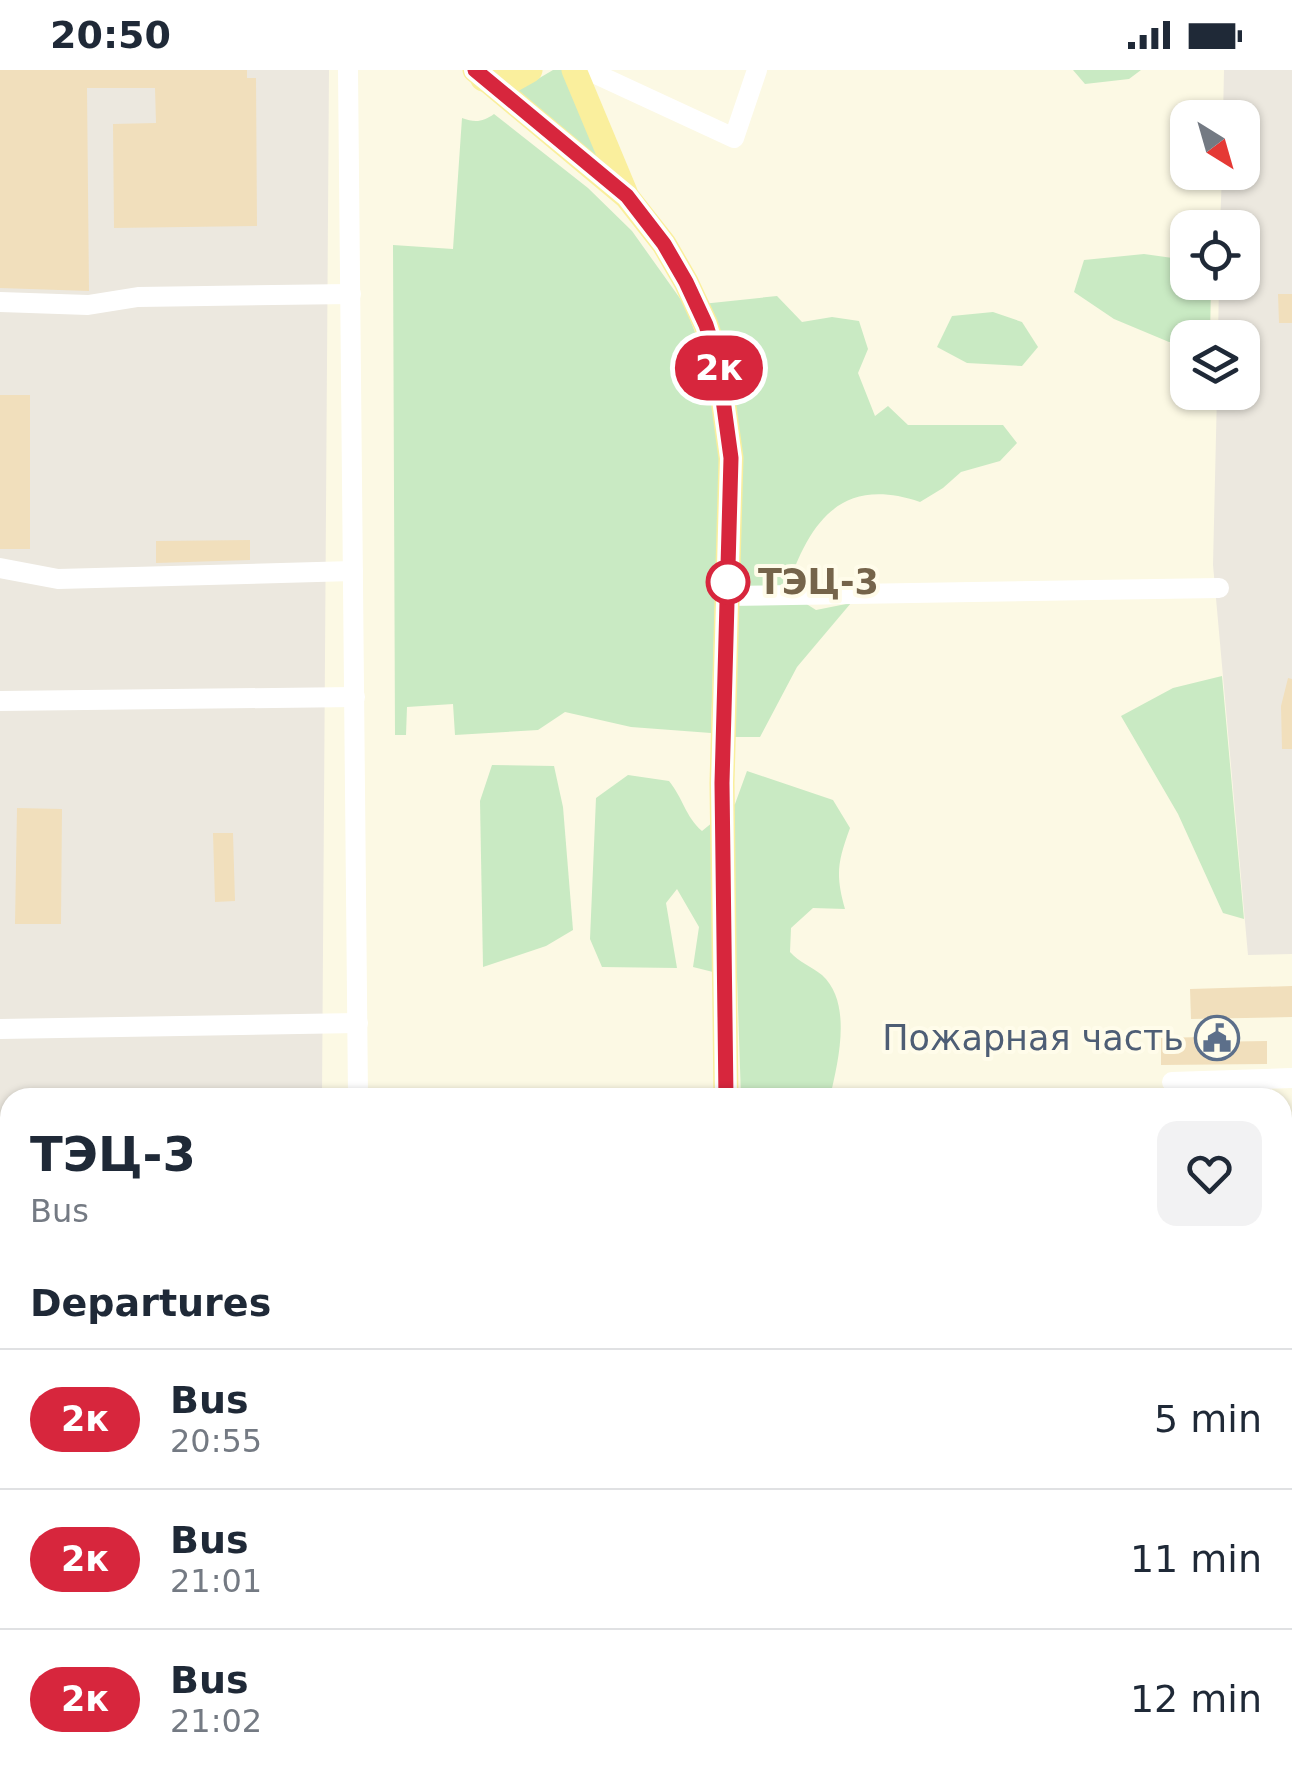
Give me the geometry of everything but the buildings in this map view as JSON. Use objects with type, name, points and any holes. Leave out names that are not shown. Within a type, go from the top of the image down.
[{"type":"main road","points":[[479,74],[514,79],[530,70]]},
{"type":"main road","points":[[574,70],[627,196]]},
{"type":"main road","points":[[479,74],[627,196],[664,244],[686,282],[718,363],[731,458],[722,783],[726,1088]]},
{"type":"street","points":[[348,70],[358,1088]]},
{"type":"street","points":[[586,70],[734,138],[757,70]]},
{"type":"street","points":[[0,302],[88,304],[138,297],[350,294]]},
{"type":"street","points":[[0,568],[58,580],[353,572]]},
{"type":"street","points":[[728,596],[1219,588]]},
{"type":"street","points":[[0,702],[354,697]]},
{"type":"street","points":[[0,1030],[358,1023]]},
{"type":"street","points":[[1172,1082],[1292,1078]]},
{"type":"shaded area","points":[[0,70],[329,70],[322,1088],[0,1088]]},
{"type":"shaded area","points":[[1224,70],[1292,70],[1292,954],[1248,955],[1213,565],[1217,410],[1260,410],[1260,320],[1218,320],[1219,300],[1260,300],[1260,210],[1221,210],[1221,190],[1260,190],[1260,100],[1223,100]]},
{"type":"green space","points":[[553,70],[562,70],[600,163],[510,86],[531,83]]},
{"type":"green space","points":[[1073,70],[1141,70],[1129,79],[1085,84]]},
{"type":"green space","points":[[494,114],[588,188],[632,231],[684,304],[704,355],[720,446],[711,733],[631,727],[565,712],[538,730],[455,735],[453,704],[407,707],[406,735],[395,735],[393,245],[453,249],[462,118],[479,121]]},
{"type":"green space","points":[[1144,254],[1170,258],[1170,300],[1211,300],[1210,320],[1170,320],[1169,342],[1114,319],[1074,292],[1084,260]]},
{"type":"green space","points":[[777,296],[802,322],[832,317],[859,321],[868,349],[858,373],[875,416],[888,406],[908,425],[1003,425],[1017,443],[1000,461],[961,472],[920,502],[892,495],[869,495],[849,500],[817,526],[786,591],[816,610],[851,603],[797,667],[760,737],[732,737],[742,453],[702,304]]},
{"type":"green space","points":[[993,312],[1022,322],[1038,347],[1022,366],[967,363],[937,347],[952,316]]},
{"type":"green space","points":[[1222,676],[1244,919],[1223,913],[1178,814],[1121,716],[1173,688]]},
{"type":"green space","points":[[492,765],[554,766],[563,807],[573,930],[546,946],[483,967],[480,801]]},
{"type":"green space","points":[[747,771],[833,800],[850,828],[839,868],[845,909],[813,908],[791,928],[790,952],[822,975],[837,1001],[841,1033],[832,1088],[741,1088],[737,978],[693,967],[699,927],[677,889],[666,903],[677,968],[602,967],[590,939],[596,798],[628,775],[669,781],[702,831],[735,804]]},
{"type":"bus line","name":"2к","points":[[475,70],[627,196],[664,244],[686,282],[718,363],[731,458],[722,783],[726,1088]]},
{"type":"place","name":"ТЭЦ-3","points":[[728,582]]},
{"type":"place","name":"Пожарная часть","points":[[1217,1038]]}]
